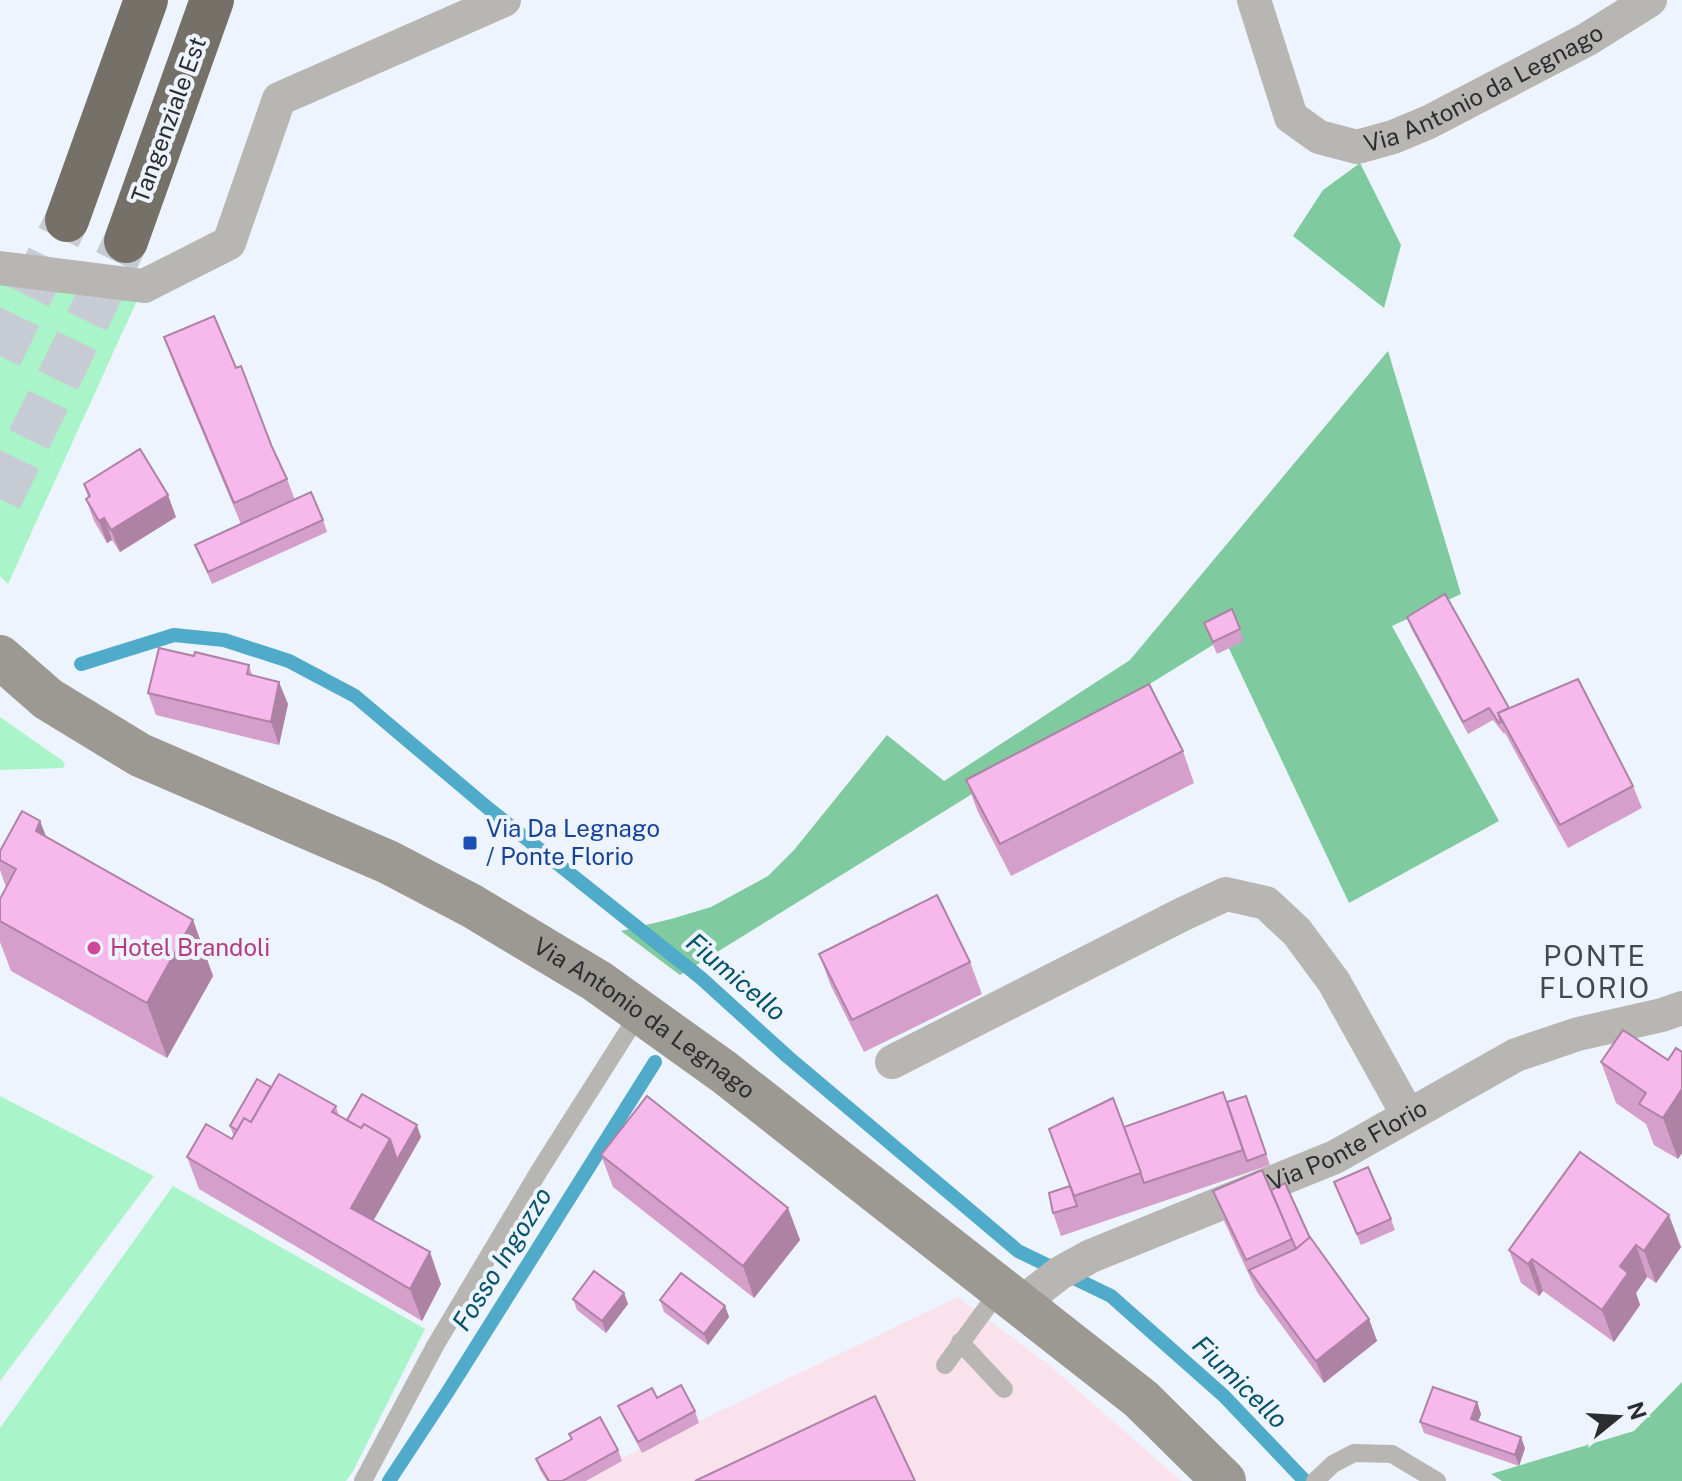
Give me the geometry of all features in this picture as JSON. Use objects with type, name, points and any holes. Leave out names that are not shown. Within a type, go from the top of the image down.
[{"type":"highway","points":[[117,84],[128,0]]},
{"type":"highway","points":[[67,220],[146,0]]},
{"type":"highway","name":"Tangenziale Est","points":[[126,241],[212,0]]},
{"type":"street","points":[[0,268],[144,286],[229,243],[279,99],[504,0]]},
{"type":"street","name":"Via Antonio da Legnago","points":[[1254,0],[1291,117],[1319,137],[1357,147],[1429,122],[1586,40],[1650,0]]},
{"type":"street","name":"Via Antonio da Legnago","points":[[0,657],[48,699],[140,755],[388,862],[485,914],[597,981],[1021,1292],[1141,1399],[1224,1481]]},
{"type":"street","points":[[892,1062],[1226,894],[1266,903],[1297,932],[1334,982],[1408,1115]]},
{"type":"street","name":"Via Ponte Florio","points":[[1021,1292],[1091,1256],[1335,1157],[1516,1055],[1578,1034],[1675,1019]]},
{"type":"lane","points":[[363,1481],[435,1346],[541,1168],[640,1012]]},
{"type":"lane","points":[[945,1365],[960,1342],[1021,1292]]},
{"type":"lane","points":[[960,1342],[1004,1389]]},
{"type":"lane","points":[[1318,1478],[1333,1464],[1354,1453],[1392,1454],[1437,1481]]},
{"type":"shaded area","points":[[958,1297],[1049,1365],[1181,1481],[574,1481]]},
{"type":"green space","points":[[1360,163],[1401,245],[1384,308],[1293,236],[1323,190]]},
{"type":"green space","points":[[0,284],[139,296],[8,584],[0,576]]},
{"type":"green space","points":[[1388,351],[1461,594],[1392,626],[1499,821],[1349,903],[1224,638],[680,975],[621,931],[711,907],[768,876],[794,850],[887,735],[944,781],[1130,660]]},
{"type":"green space","points":[[0,717],[63,761],[63,768],[0,770]]},
{"type":"green space","points":[[0,1096],[154,1176],[0,1381]]},
{"type":"green space","points":[[173,1186],[425,1329],[353,1471],[346,1481],[0,1481],[0,1428]]},
{"type":"green space","points":[[1682,1382],[1682,1481],[1502,1481],[1491,1474],[1634,1431]]},
{"type":"building","points":[[214,316],[236,368],[241,366],[287,479],[234,503],[164,337]]},
{"type":"building","points":[[140,449],[168,495],[111,530],[104,518],[99,521],[86,499],[90,496],[84,484]]},
{"type":"building","points":[[311,492],[323,520],[208,572],[195,545]]},
{"type":"building","points":[[1445,594],[1509,708],[1498,713],[1499,723],[1489,708],[1463,722],[1407,617]]},
{"type":"building","points":[[1232,609],[1240,629],[1213,642],[1204,623]]},
{"type":"building","points":[[159,648],[194,656],[195,652],[249,665],[247,674],[279,682],[271,722],[148,693]]},
{"type":"building","points":[[1578,679],[1633,786],[1560,825],[1498,713]]},
{"type":"building","points":[[1149,684],[1183,751],[1000,844],[966,780]]},
{"type":"building","points":[[22,811],[40,821],[36,831],[193,920],[147,1003],[0,921],[0,899],[16,869],[0,860],[0,851]]},
{"type":"building","points":[[937,895],[970,962],[852,1020],[819,954]]},
{"type":"building","points":[[1623,1030],[1668,1060],[1676,1048],[1682,1052],[1682,1089],[1663,1118],[1639,1104],[1646,1093],[1601,1062]]},
{"type":"building","points":[[279,1074],[336,1106],[332,1112],[361,1128],[364,1124],[390,1139],[351,1208],[430,1252],[410,1289],[187,1157],[206,1124],[232,1139],[244,1118],[251,1122]]},
{"type":"building","points":[[257,1079],[271,1087],[251,1122],[244,1118],[237,1130],[230,1126]]},
{"type":"building","points":[[1223,1092],[1243,1150],[1144,1183],[1124,1127]]},
{"type":"building","points":[[362,1094],[417,1125],[397,1160],[390,1139],[364,1124],[361,1128],[347,1120]]},
{"type":"building","points":[[647,1096],[788,1208],[743,1266],[601,1155]]},
{"type":"building","points":[[1246,1096],[1266,1154],[1247,1161],[1227,1102]]},
{"type":"building","points":[[1113,1098],[1141,1173],[1074,1196],[1049,1129]]},
{"type":"building","points":[[1580,1152],[1669,1215],[1644,1251],[1636,1245],[1620,1266],[1628,1273],[1602,1310],[1532,1259],[1528,1264],[1509,1250]]},
{"type":"building","points":[[1368,1167],[1391,1219],[1357,1234],[1334,1182]]},
{"type":"building","points":[[1262,1170],[1292,1239],[1246,1260],[1213,1191]]},
{"type":"building","points":[[1285,1183],[1310,1238],[1296,1249],[1271,1190]]},
{"type":"building","points":[[1070,1186],[1077,1206],[1053,1213],[1049,1193]]},
{"type":"building","points":[[1310,1237],[1369,1319],[1316,1361],[1249,1270],[1296,1249]]},
{"type":"building","points":[[594,1271],[624,1293],[602,1321],[573,1299]]},
{"type":"building","points":[[681,1273],[725,1306],[704,1334],[660,1300]]},
{"type":"building","points":[[681,1385],[695,1411],[638,1442],[618,1406],[652,1388],[657,1398]]},
{"type":"building","points":[[1433,1387],[1477,1402],[1471,1419],[1521,1437],[1515,1455],[1420,1422]]},
{"type":"building","points":[[875,1396],[915,1481],[695,1481]]},
{"type":"building","points":[[600,1417],[618,1450],[562,1481],[549,1481],[536,1459],[572,1439],[569,1434]]},
{"type":"waterway","name":"Fiumicello","points":[[81,664],[174,635],[224,640],[289,661],[355,696],[489,809],[701,978],[788,1057],[1018,1251],[1111,1296],[1224,1396],[1305,1481]]},
{"type":"waterway","name":"Fosso Ingozzo","points":[[389,1481],[655,1062]]},
{"type":"tunnel","points":[[0,356],[67,220]]},
{"type":"tunnel","points":[[0,499],[126,241]]},
{"type":"place","name":"Via Da Legnago / Ponte Florio","points":[[470,843]]},
{"type":"place","name":"Hotel Brandoli","points":[[94,948]]},
{"type":"district","name":"PONTE FLORIO","points":[[1595,972]]}]
